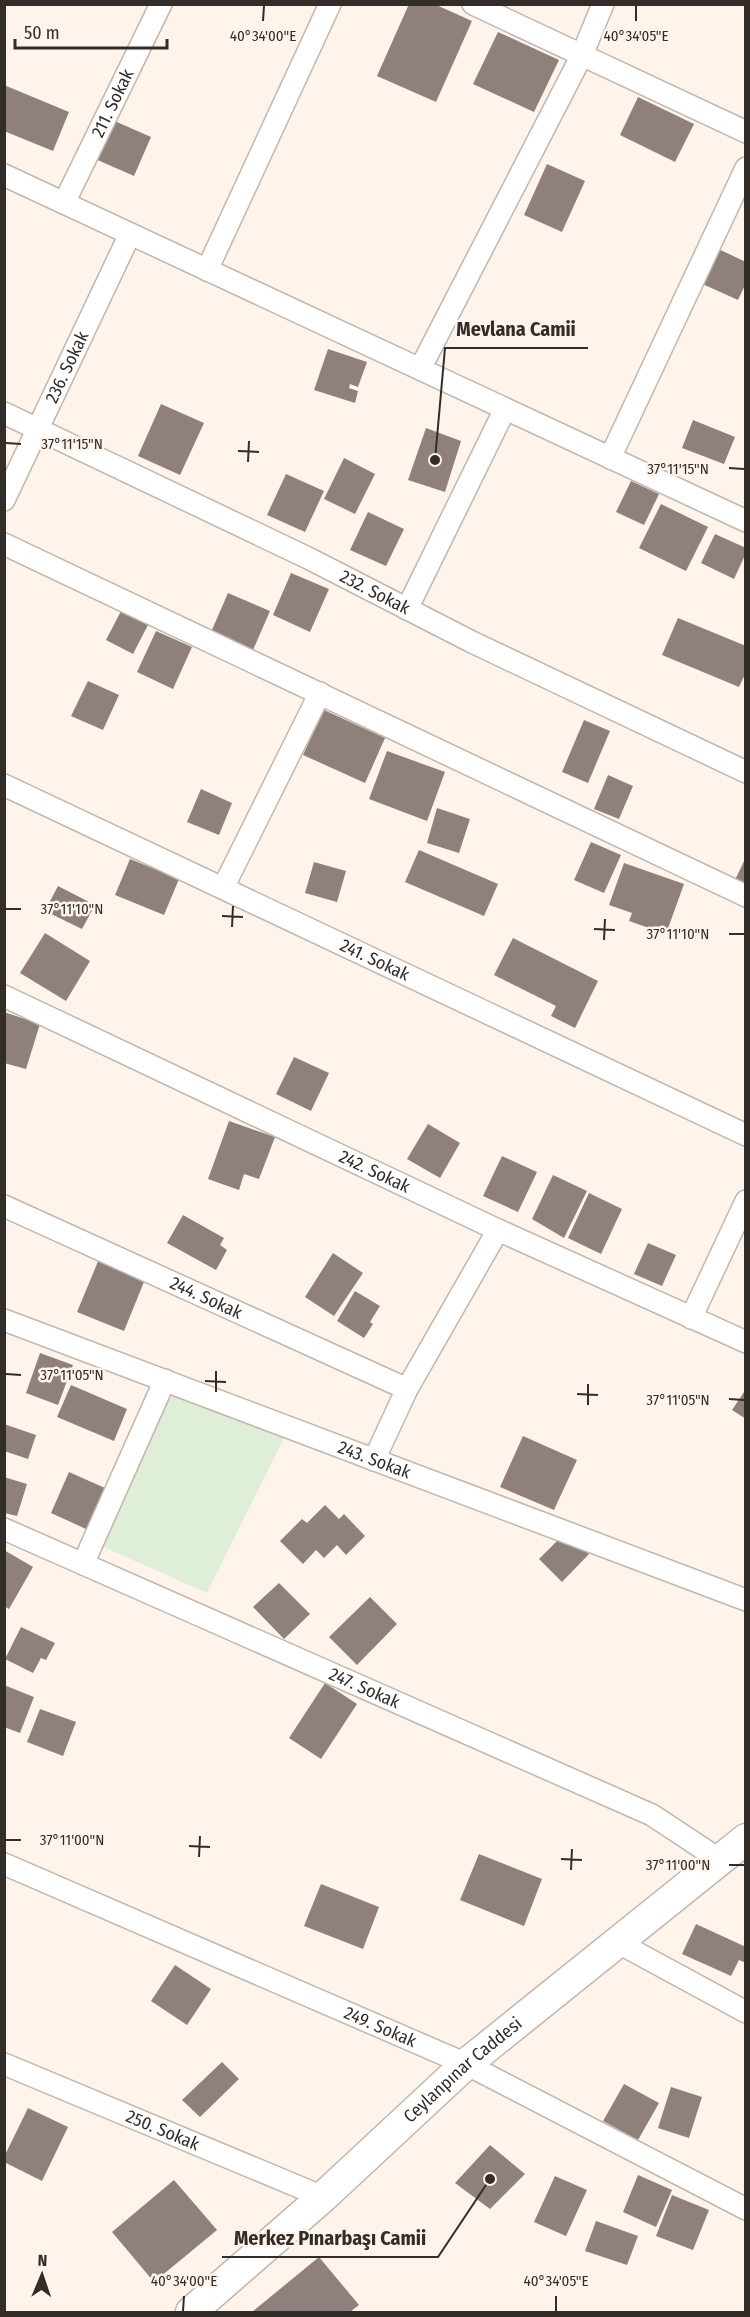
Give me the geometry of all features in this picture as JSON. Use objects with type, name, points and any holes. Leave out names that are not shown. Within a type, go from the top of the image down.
[{"type":"main road","name":"Ceylanpınar Caddesi","points":[[191,2313],[323,2197],[466,2064],[746,1839]]},
{"type":"street","name":"211. Sokak","points":[[64,203],[161,4]]},
{"type":"street","points":[[207,270],[330,4]]},
{"type":"street","points":[[474,4],[746,132]]},
{"type":"street","points":[[420,369],[582,55],[603,4]]},
{"type":"street","points":[[610,458],[746,168]]},
{"type":"street","points":[[4,175],[746,521]]},
{"type":"street","name":"236. Sokak","points":[[4,500],[130,234]]},
{"type":"street","points":[[407,609],[505,409]]},
{"type":"street","name":"232. Sokak","points":[[4,413],[308,558],[472,642],[746,772]]},
{"type":"street","points":[[4,544],[746,896]]},
{"type":"street","points":[[223,888],[320,693]]},
{"type":"street","name":"241. Sokak","points":[[4,785],[746,1135]]},
{"type":"street","name":"242. Sokak","points":[[4,996],[498,1230],[746,1342]]},
{"type":"street","points":[[691,1318],[746,1202]]},
{"type":"street","name":"244. Sokak","points":[[4,1206],[407,1389]]},
{"type":"street","points":[[374,1460],[407,1389],[498,1230]]},
{"type":"street","name":"243. Sokak","points":[[4,1320],[746,1600]]},
{"type":"street","points":[[83,1564],[165,1380]]},
{"type":"street","name":"247. Sokak","points":[[4,1529],[652,1815],[720,1860]]},
{"type":"street","name":"249. Sokak","points":[[4,1864],[466,2064],[746,2209]]},
{"type":"street","points":[[617,1942],[746,2012]]},
{"type":"street","name":"250. Sokak","points":[[4,2064],[323,2197]]},
{"type":"green space","points":[[180,1393],[286,1434],[207,1593],[99,1545],[166,1400]]},
{"type":"building","points":[[409,4],[434,4],[472,21],[436,102],[377,76]]},
{"type":"building","points":[[498,32],[559,60],[534,112],[473,84]]},
{"type":"building","points":[[4,85],[69,112],[53,151],[4,131]]},
{"type":"building","points":[[638,97],[694,124],[675,162],[620,135]]},
{"type":"building","points":[[110,119],[151,137],[134,176],[93,158]]},
{"type":"building","points":[[547,164],[585,181],[562,232],[524,215]]},
{"type":"building","points":[[714,247],[746,262],[746,283],[738,300],[698,282]]},
{"type":"building","points":[[328,349],[367,362],[358,387],[350,384],[349,388],[358,391],[355,403],[314,390]]},
{"type":"building","points":[[161,404],[204,423],[180,475],[138,456]]},
{"type":"building","points":[[693,420],[735,437],[724,464],[682,448]]},
{"type":"building","points":[[426,428],[461,441],[445,492],[408,480]]},
{"type":"building","points":[[344,458],[375,474],[355,514],[324,499]]},
{"type":"building","points":[[286,474],[324,491],[305,532],[267,515]]},
{"type":"building","points":[[631,481],[659,494],[644,525],[616,512]]},
{"type":"building","points":[[661,504],[708,527],[686,571],[639,548]]},
{"type":"building","points":[[368,512],[404,529],[386,566],[350,550]]},
{"type":"building","points":[[715,534],[746,548],[746,553],[734,579],[701,563]]},
{"type":"building","points":[[291,573],[329,589],[310,632],[273,615]]},
{"type":"building","points":[[228,593],[270,611],[253,650],[211,632]]},
{"type":"building","points":[[121,611],[148,625],[133,654],[106,640]]},
{"type":"building","points":[[678,618],[746,646],[746,672],[739,687],[662,655]]},
{"type":"building","points":[[156,631],[192,647],[173,689],[137,672]]},
{"type":"building","points":[[88,681],[119,695],[103,730],[71,716]]},
{"type":"building","points":[[324,710],[385,738],[365,783],[303,755]]},
{"type":"building","points":[[584,720],[610,731],[588,783],[562,772]]},
{"type":"building","points":[[387,751],[445,772],[427,821],[369,799]]},
{"type":"building","points":[[608,775],[633,786],[619,819],[594,809]]},
{"type":"building","points":[[201,789],[232,803],[219,835],[187,822]]},
{"type":"building","points":[[437,808],[470,819],[459,853],[427,843]]},
{"type":"building","points":[[591,842],[621,855],[604,893],[574,880]]},
{"type":"building","points":[[419,850],[498,884],[484,916],[405,882]]},
{"type":"building","points":[[746,857],[746,885],[735,880]]},
{"type":"building","points":[[130,859],[179,879],[164,915],[115,895]]},
{"type":"building","points":[[314,862],[346,871],[337,902],[305,893]]},
{"type":"building","points":[[624,863],[684,884],[666,934],[629,921],[632,913],[609,905]]},
{"type":"building","points":[[58,886],[95,905],[82,929],[45,911]]},
{"type":"building","points":[[45,933],[90,961],[66,1001],[20,973]]},
{"type":"building","points":[[513,938],[598,981],[575,1028],[551,1016],[556,1006],[494,975]]},
{"type":"building","points":[[4,1012],[40,1024],[26,1069],[4,1063]]},
{"type":"building","points":[[294,1057],[329,1073],[311,1111],[276,1094]]},
{"type":"building","points":[[229,1121],[275,1137],[259,1179],[244,1174],[239,1190],[208,1179]]},
{"type":"building","points":[[428,1124],[460,1143],[440,1178],[407,1159]]},
{"type":"building","points":[[502,1156],[537,1172],[518,1212],[483,1196]]},
{"type":"building","points":[[553,1175],[587,1191],[564,1238],[532,1219]]},
{"type":"building","points":[[589,1193],[622,1209],[601,1254],[568,1238]]},
{"type":"building","points":[[183,1215],[224,1238],[220,1245],[227,1250],[216,1270],[167,1243]]},
{"type":"building","points":[[648,1243],[676,1255],[662,1286],[634,1274]]},
{"type":"building","points":[[333,1253],[363,1273],[334,1316],[305,1297]]},
{"type":"building","points":[[99,1259],[146,1277],[124,1331],[77,1312]]},
{"type":"building","points":[[355,1291],[380,1306],[364,1338],[337,1321]]},
{"type":"building","points":[[40,1353],[73,1365],[58,1405],[26,1393]]},
{"type":"building","points":[[71,1385],[127,1409],[114,1441],[57,1417]]},
{"type":"building","points":[[746,1389],[746,1419],[732,1410]]},
{"type":"building","points":[[4,1424],[36,1435],[28,1459],[4,1451]]},
{"type":"building","points":[[523,1436],[577,1460],[554,1510],[500,1487]]},
{"type":"building","points":[[69,1472],[105,1488],[86,1529],[51,1513]]},
{"type":"building","points":[[4,1477],[27,1484],[17,1516],[4,1513]]},
{"type":"building","points":[[325,1505],[339,1519],[344,1514],[365,1536],[346,1555],[337,1545],[324,1558],[316,1550],[303,1564],[280,1541],[302,1519],[307,1523]]},
{"type":"building","points":[[566,1532],[589,1554],[562,1582],[539,1559]]},
{"type":"building","points":[[4,1550],[33,1567],[9,1609],[4,1606]]},
{"type":"building","points":[[279,1583],[310,1614],[284,1639],[253,1607]]},
{"type":"building","points":[[370,1597],[397,1624],[357,1665],[329,1637]]},
{"type":"building","points":[[21,1627],[55,1643],[46,1660],[41,1658],[33,1673],[5,1659]]},
{"type":"building","points":[[325,1683],[357,1704],[321,1759],[289,1738]]},
{"type":"building","points":[[4,1685],[34,1697],[20,1733],[4,1727]]},
{"type":"building","points":[[40,1709],[76,1722],[63,1756],[27,1742]]},
{"type":"building","points":[[479,1854],[542,1879],[524,1926],[460,1900]]},
{"type":"building","points":[[321,1884],[379,1907],[363,1949],[304,1926]]},
{"type":"building","points":[[696,1924],[746,1947],[746,1963],[739,1960],[731,1976],[682,1954]]},
{"type":"building","points":[[175,1965],[211,1989],[187,2025],[151,2001]]},
{"type":"building","points":[[222,2062],[239,2079],[200,2117],[182,2100]]},
{"type":"building","points":[[624,2084],[659,2103],[638,2140],[603,2121]]},
{"type":"building","points":[[671,2087],[702,2097],[689,2138],[658,2128]]},
{"type":"building","points":[[28,2108],[68,2127],[42,2181],[4,2162],[4,2157]]},
{"type":"building","points":[[490,2145],[525,2174],[490,2209],[455,2183]]},
{"type":"building","points":[[638,2175],[672,2190],[656,2227],[623,2212]]},
{"type":"building","points":[[555,2176],[587,2190],[566,2236],[534,2222]]},
{"type":"building","points":[[174,2180],[217,2230],[154,2282],[112,2232]]},
{"type":"building","points":[[672,2195],[709,2210],[693,2250],[656,2236]]},
{"type":"building","points":[[596,2221],[638,2236],[627,2265],[585,2251]]},
{"type":"building","points":[[319,2257],[359,2305],[350,2312],[252,2312]]},
{"type":"place","name":"Mevlana Camii","points":[[435,460]]},
{"type":"place","name":"Merkez Pınarbaşı Camii","points":[[490,2179]]}]
